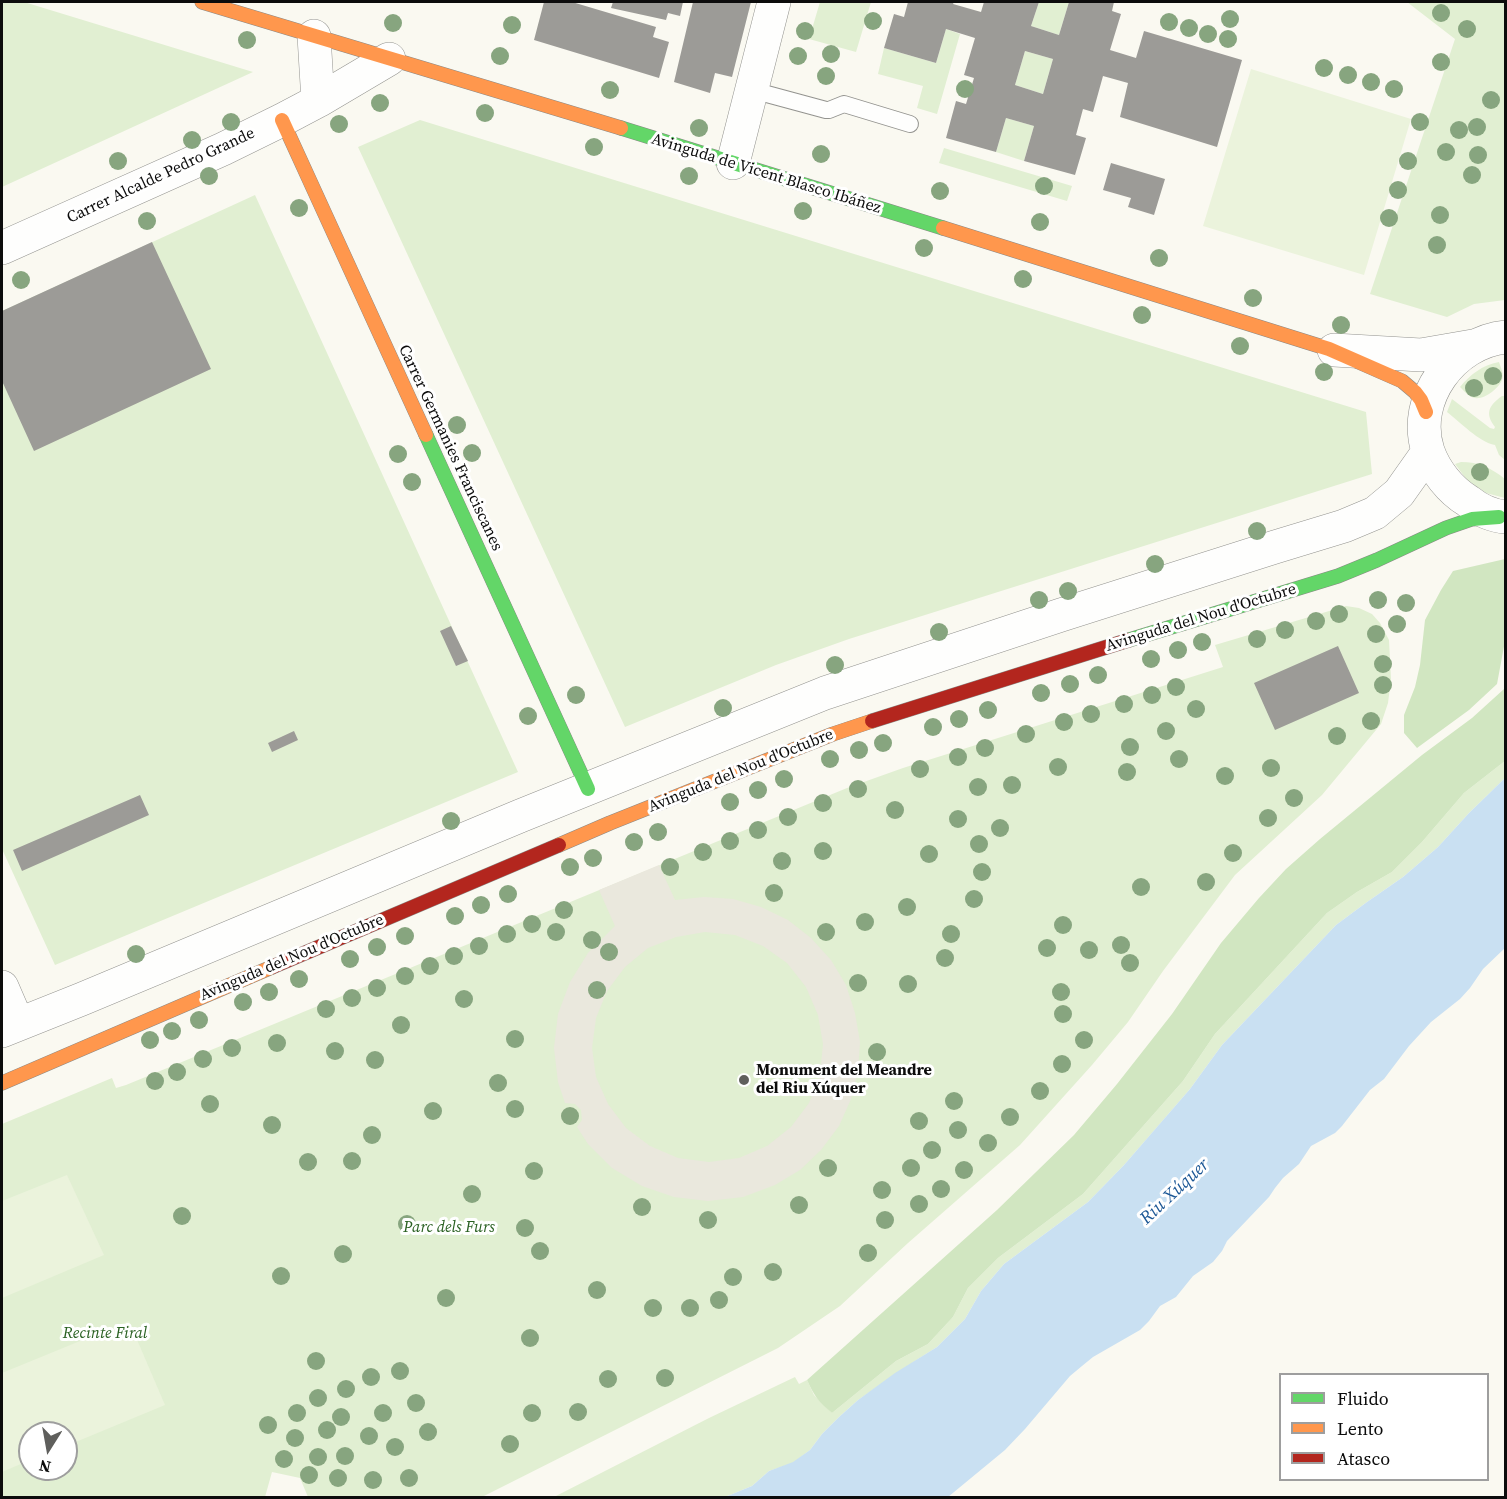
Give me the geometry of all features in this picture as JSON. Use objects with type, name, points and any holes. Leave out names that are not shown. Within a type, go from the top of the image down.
[{"type":"street","name":"Avinguda de Vicent Blasco Ibáñez","points":[[202,2],[733,163],[1329,349],[1402,381],[1415,392],[1426,412]]},
{"type":"street","points":[[733,163],[774,2]]},
{"type":"street","points":[[314,36],[318,101]]},
{"type":"street","name":"Carrer Alcalde Pedro Grande","points":[[2,248],[282,120],[388,59]]},
{"type":"street","name":"Carrer Germanies Franciscanes","points":[[282,120],[588,789]]},
{"type":"street","points":[[1502,517],[1476,507],[1460,496],[1442,478],[1428,452],[1425,426],[1426,412],[1434,385],[1450,363],[1473,346],[1506,337]]},
{"type":"street","name":"Avinguda de Vicent Blasco Ibáñez","points":[[1329,349],[1420,355],[1473,346]]},
{"type":"street","points":[[2,987],[10,1027],[520,816],[825,693],[1060,615],[1344,526],[1375,513],[1399,493],[1428,452]]},
{"type":"street","name":"Avinguda del Nou d'Octubre","points":[[2,1083],[610,823],[833,734],[1338,576],[1446,528],[1472,519],[1502,517]]},
{"type":"lane","points":[[752,90],[826,110],[844,104],[910,124]]},
{"type":"green space","points":[[2,2],[24,2],[253,72],[2,187]]},
{"type":"green space","points":[[820,2],[871,2],[856,52],[809,39]]},
{"type":"green space","points":[[1039,2],[1069,2],[1059,35],[1031,26]]},
{"type":"green space","points":[[1407,2],[1505,2],[1505,300],[1474,304],[1447,317],[1370,294],[1455,39]]},
{"type":"green space","points":[[946,29],[960,34],[937,114],[917,108],[923,86],[878,74],[884,48],[936,63]]},
{"type":"green space","points":[[1025,51],[1053,59],[1043,94],[1015,85]]},
{"type":"green space","points":[[1251,69],[1411,119],[1364,275],[1203,226]]},
{"type":"green space","points":[[1006,118],[1034,126],[1024,161],[996,152]]},
{"type":"green space","points":[[420,120],[1366,412],[1372,474],[849,639],[776,665],[625,727],[358,147]]},
{"type":"green space","points":[[944,148],[1072,186],[1067,201],[939,163]]},
{"type":"green space","points":[[255,195],[518,772],[55,965],[2,849],[2,311]]},
{"type":"green space","points":[[1499,362],[1502,380],[1491,393],[1475,398],[1460,387],[1477,371]]},
{"type":"green space","points":[[1502,396],[1505,396],[1505,460],[1499,455],[1495,445],[1476,436],[1447,412],[1452,399],[1494,429],[1489,410]]},
{"type":"green space","points":[[1461,462],[1484,466],[1505,479],[1505,498],[1486,493],[1467,480],[1455,464]]},
{"type":"green space","points":[[1505,559],[1505,641],[1497,684],[1469,710],[1417,748],[1404,733],[1404,715],[1415,687],[1420,665],[1425,620],[1453,571]]},
{"type":"green space","name":"Parc dels Furs","points":[[1346,606],[1359,608],[1372,614],[1389,640],[1391,679],[1388,703],[1381,724],[1322,795],[1235,875],[1128,1022],[1020,1145],[840,1306],[778,1348],[482,1497],[308,1497],[300,1478],[272,1472],[265,1497],[2,1498],[2,1124],[112,1078],[116,1088],[126,1085],[847,788],[903,768],[1223,667],[1215,645]]},
{"type":"green space","points":[[1505,680],[1505,761],[1464,793],[1422,842],[1392,872],[1327,913],[1215,1034],[1183,1081],[1083,1194],[998,1258],[968,1288],[953,1317],[928,1344],[896,1361],[832,1413],[815,1395],[807,1380],[997,1210],[1074,1135],[1172,1014],[1221,943],[1286,869],[1422,755],[1472,718],[1504,689]]},
{"type":"green space","points":[[1505,761],[1505,778],[1438,847],[1403,877],[1336,925],[1222,1045],[1190,1089],[1124,1165],[1088,1202],[1004,1264],[981,1291],[965,1319],[937,1347],[858,1400],[822,1434],[810,1450],[793,1463],[769,1471],[752,1486],[725,1497],[552,1498],[795,1377],[799,1384],[807,1380],[814,1395],[832,1413],[896,1361],[928,1344],[953,1317],[968,1288],[998,1258],[1083,1194],[1183,1081],[1215,1034],[1327,913],[1392,872],[1422,842],[1464,793]]},
{"type":"green space","points":[[67,1175],[104,1255],[2,1298],[2,1201]]},
{"type":"green space","name":"Recinte Firal","points":[[129,1321],[165,1405],[78,1441],[78,1421],[18,1421],[18,1465],[2,1472],[2,1373]]},
{"type":"shaded area","points":[[659,865],[675,900],[704,897],[733,899],[761,907],[788,920],[811,938],[831,960],[846,985],[855,1013],[860,1042],[858,1071],[851,1099],[839,1126],[821,1150],[800,1170],[775,1185],[743,1197],[708,1201],[674,1197],[642,1186],[612,1168],[588,1144],[577,1127],[582,1120],[581,1110],[575,1104],[565,1103],[558,1082],[554,1048],[558,1014],[570,982],[588,953],[615,926],[599,890]],"holes":[[[705,932],[735,935],[763,946],[787,963],[806,987],[818,1015],[823,1044],[820,1075],[809,1103],[791,1127],[767,1146],[739,1158],[709,1162],[678,1158],[650,1146],[626,1128],[608,1104],[596,1077],[592,1048],[596,1018],[607,991],[625,967],[648,948],[676,937]]]},
{"type":"water","name":"Riu Xúquer","points":[[1505,778],[1505,948],[1483,969],[1460,999],[1431,1022],[1409,1046],[1384,1079],[1370,1090],[1342,1126],[1335,1133],[1311,1146],[1299,1164],[1283,1178],[1269,1197],[1227,1241],[1213,1262],[1193,1276],[1176,1297],[1160,1306],[1140,1330],[1093,1357],[1070,1376],[1005,1450],[948,1497],[725,1497],[752,1486],[769,1471],[793,1462],[810,1450],[822,1434],[858,1400],[895,1373],[937,1347],[965,1319],[981,1291],[1004,1264],[1088,1202],[1124,1165],[1190,1089],[1222,1045],[1336,925],[1403,877],[1438,847]]},
{"type":"building","points":[[544,2],[572,2],[656,27],[653,37],[669,42],[659,78],[534,40]]},
{"type":"building","points":[[613,2],[683,2],[680,16],[668,13],[666,20],[611,8]]},
{"type":"building","points":[[693,2],[751,2],[732,77],[715,73],[710,93],[674,82]]},
{"type":"building","points":[[908,2],[954,2],[953,4],[981,12],[984,2],[1039,2],[1031,26],[1059,35],[1069,2],[1114,2],[1112,11],[1121,14],[1110,50],[1136,58],[1144,31],[1242,60],[1217,147],[1120,117],[1128,83],[1103,76],[1093,112],[1083,109],[1076,135],[1086,138],[1075,175],[1024,161],[1034,126],[1006,118],[996,152],[946,138],[956,101],[966,104],[974,78],[964,75],[975,38],[946,29],[936,63],[884,48],[894,14],[904,17]],"holes":[[[1025,51],[1053,59],[1043,94],[1015,85]]]},
{"type":"building","points":[[1111,163],[1165,179],[1154,215],[1128,207],[1131,198],[1103,190]]},
{"type":"building","points":[[152,242],[211,369],[34,451],[2,381],[2,311]]},
{"type":"building","points":[[451,626],[468,661],[456,666],[440,631]]},
{"type":"building","points":[[1338,646],[1359,693],[1275,730],[1254,683]]},
{"type":"building","points":[[294,731],[298,740],[272,752],[268,743]]},
{"type":"building","points":[[140,795],[149,815],[22,871],[13,850]]},
{"type":"traffic: fast","points":[[621,128],[943,228]]},
{"type":"traffic: fast","points":[[426,435],[588,789]]},
{"type":"traffic: fast","points":[[1129,640],[1338,576],[1446,528],[1472,519],[1499,517]]},
{"type":"traffic: slow","points":[[202,2],[621,128]]},
{"type":"traffic: slow","points":[[282,120],[426,435]]},
{"type":"traffic: slow","points":[[943,228],[1329,349],[1402,381],[1415,392],[1426,412]]},
{"type":"traffic: slow","points":[[559,845],[833,734],[872,721]]},
{"type":"traffic: slow","points":[[2,1083],[272,967]]},
{"type":"traffic: jam","points":[[872,721],[1129,640]]},
{"type":"traffic: jam","points":[[272,967],[559,845]]},
{"type":"place","name":"Monument del Meandre del Riu Xúquer","points":[[744,1080]]}]
